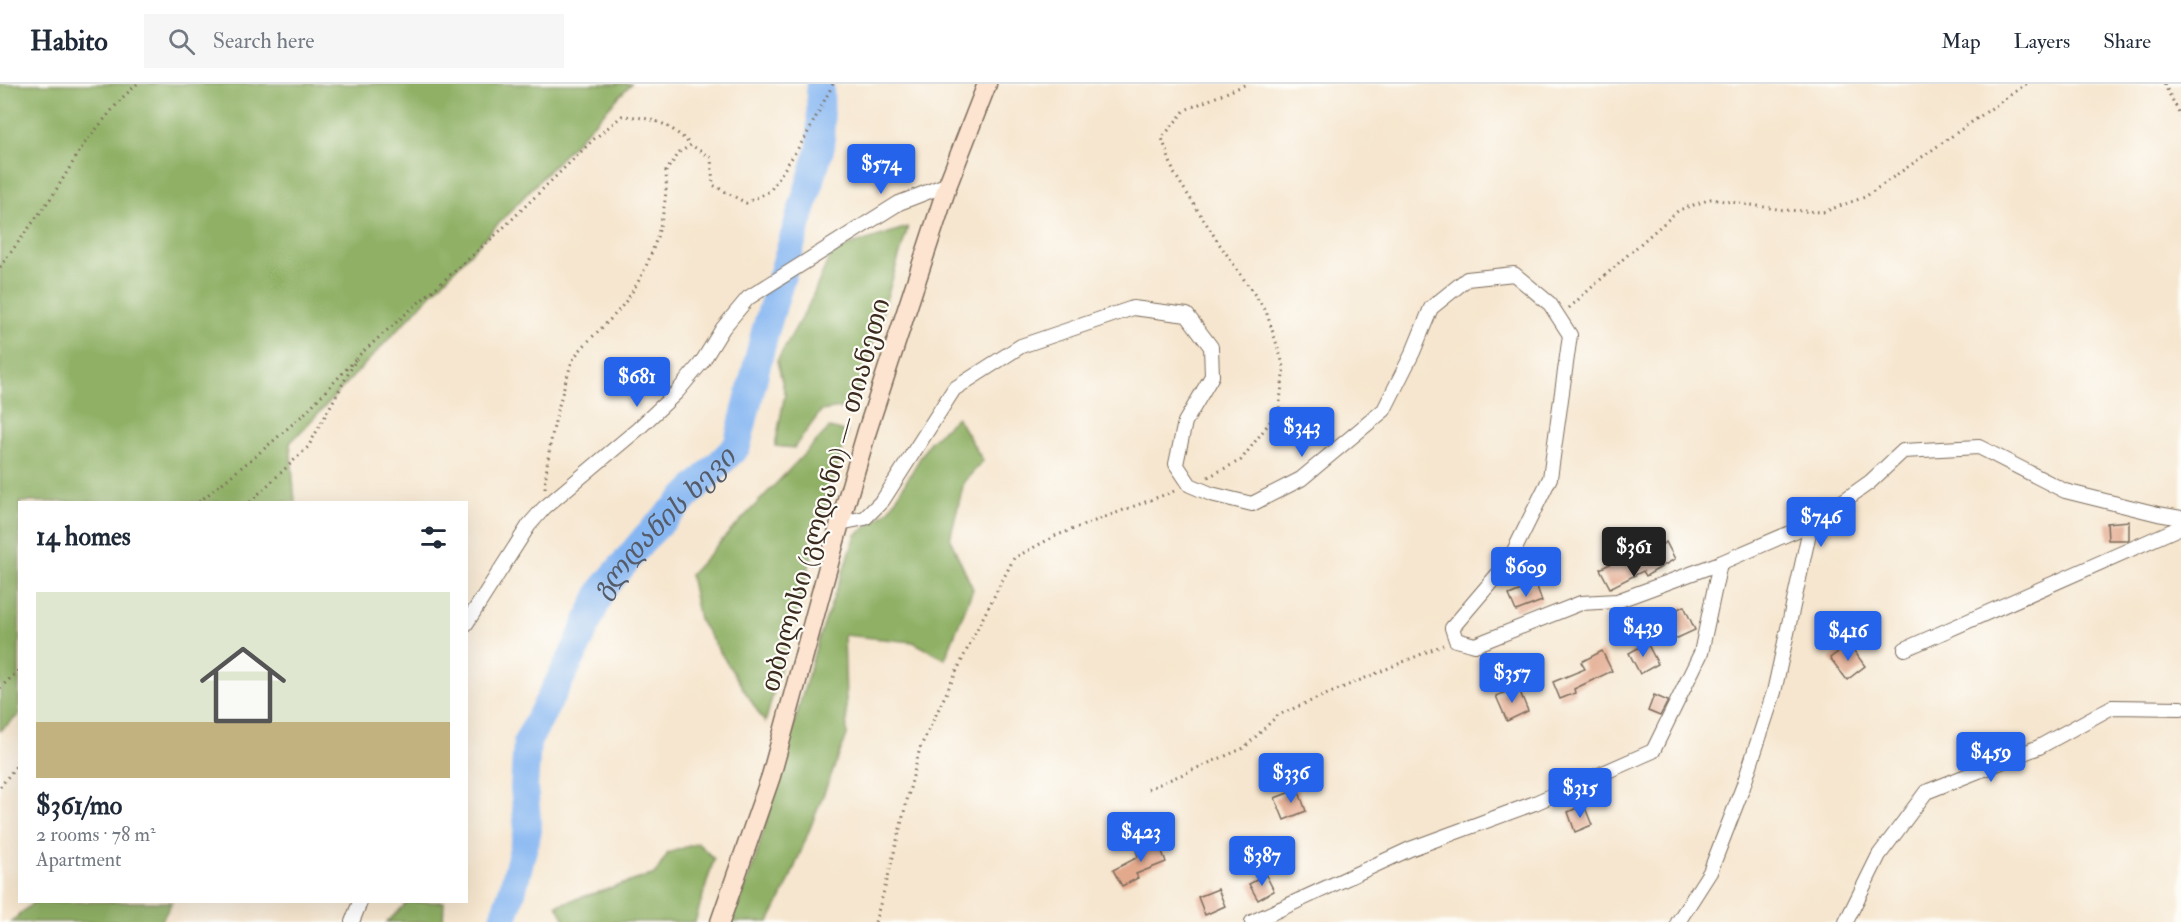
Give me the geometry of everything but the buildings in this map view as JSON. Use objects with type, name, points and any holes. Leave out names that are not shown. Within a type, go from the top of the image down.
[{"type":"main road","name":"თბილისი (გლდანი) — თიანეთი","points":[[720,922],[771,776],[867,431],[948,184],[987,84]]},
{"type":"street","points":[[468,621],[529,525],[544,508],[638,429],[677,392],[702,362],[723,328],[748,298],[899,203],[948,184]]},
{"type":"street","points":[[840,523],[865,518],[883,500],[954,389],[1021,346],[1133,308],[1187,315],[1210,347],[1212,376],[1185,422],[1176,464],[1190,485],[1211,494],[1252,504],[1301,479],[1384,410],[1413,352],[1431,308],[1467,279],[1514,274],[1550,304],[1570,335],[1550,478],[1509,561],[1452,628],[1456,640],[1475,645],[1581,603],[1617,601],[1720,563],[1810,524],[1870,482],[1903,451],[1978,447],[2065,491],[2181,518]]},
{"type":"street","points":[[1678,922],[1710,872],[1743,788],[1774,692],[1810,524]]},
{"type":"street","points":[[1905,649],[2181,527]]},
{"type":"street","points":[[1252,922],[1410,849],[1535,803],[1653,751],[1701,653],[1720,563]]},
{"type":"street","points":[[1846,922],[1879,855],[1926,792],[2039,747],[2112,707],[2181,708]]},
{"type":"street","points":[[352,922],[360,903]]},
{"type":"path","points":[[0,267],[53,195],[84,144],[121,99],[137,84]]},
{"type":"path","points":[[200,501],[304,414],[358,356],[500,231],[594,138],[622,116],[646,117],[672,128],[691,145],[711,158],[713,185],[746,203],[770,191],[806,136],[833,84]]},
{"type":"path","points":[[875,922],[920,748],[1014,558],[1055,536],[1190,485],[1241,460],[1279,410],[1284,367],[1266,311],[1174,173],[1162,138],[1185,110],[1246,84]]},
{"type":"path","points":[[1559,318],[1679,210],[1712,199],[1784,210],[1824,212],[1865,197],[2026,84]]},
{"type":"path","points":[[2164,84],[2181,116]]},
{"type":"path","points":[[544,508],[546,469],[562,395],[573,360],[619,309],[640,279],[659,230],[667,192],[666,171],[680,152],[691,145]]},
{"type":"path","points":[[251,501],[308,447],[358,356]]},
{"type":"path","points":[[1148,789],[1244,748],[1278,715],[1456,640]]},
{"type":"path","points":[[0,688],[18,671]]},
{"type":"path","points":[[0,788],[18,764]]},
{"type":"green space","points":[[0,84],[631,84],[290,443],[295,501],[18,501],[18,716],[0,731]]},
{"type":"green space","points":[[908,227],[854,406],[821,411],[794,448],[775,446],[785,394],[777,361],[809,304],[832,251]]},
{"type":"green space","points":[[957,417],[983,461],[964,482],[950,539],[973,589],[945,659],[913,642],[844,635],[847,735],[788,884],[769,922],[731,922],[755,860],[817,644],[856,535],[890,509],[929,443]]},
{"type":"green space","points":[[829,428],[847,432],[765,723],[699,619],[690,575]]},
{"type":"green space","points":[[698,843],[714,859],[695,922],[566,922],[557,905],[655,874],[668,853]]},
{"type":"green space","points":[[33,903],[171,903],[161,922],[11,922]]},
{"type":"green space","points":[[407,903],[444,903],[443,922],[387,922]]},
{"type":"waterway","name":"გლდანის ხევი","points":[[502,922],[528,830],[524,788],[527,742],[573,655],[602,590],[646,537],[737,446],[765,332],[821,146],[820,84]]}]
